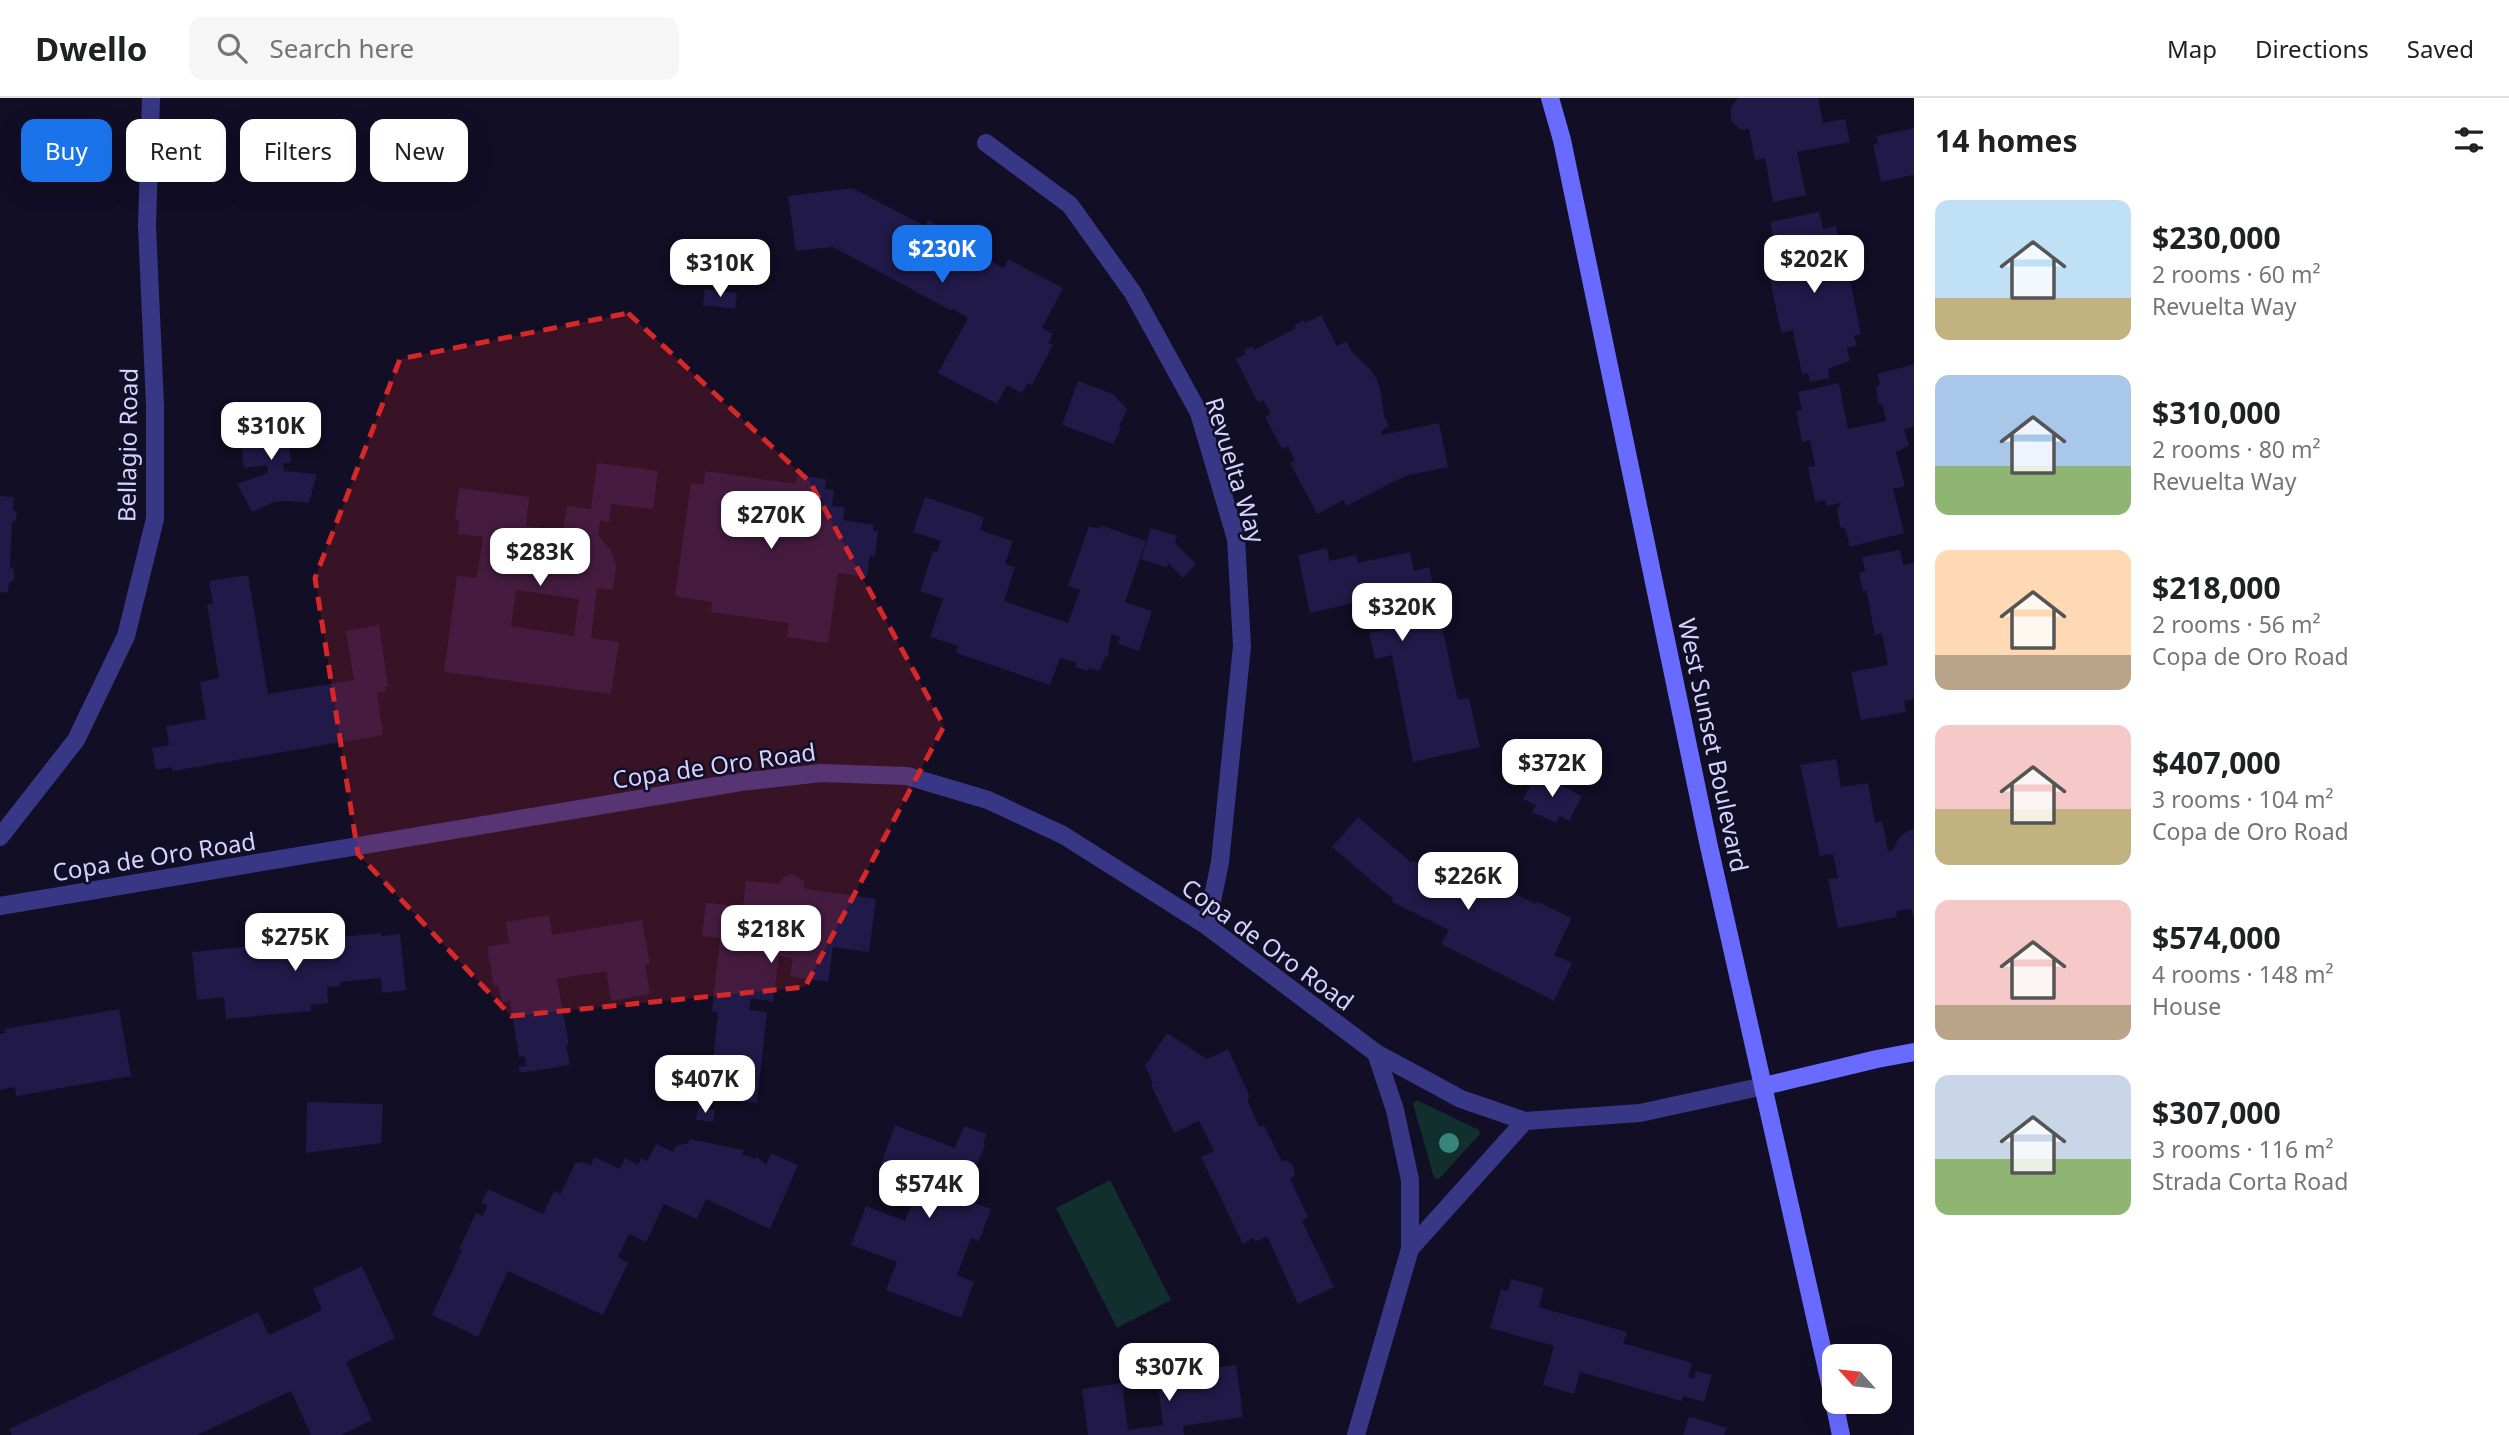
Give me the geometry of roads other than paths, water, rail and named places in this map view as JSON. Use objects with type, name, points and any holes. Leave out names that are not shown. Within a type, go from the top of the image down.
[{"type":"main road","name":"West Sunset Boulevard","points":[[1550,98],[1562,140],[1708,842],[1822,1347]]},
{"type":"main road","points":[[1764,1086],[1864,1061],[1914,1052]]},
{"type":"main road","name":"West Sunset Boulevard","points":[[1837,1414],[1842,1435]]},
{"type":"street","name":"Bellagio Road","points":[[0,837],[76,740],[126,636],[155,519],[155,405],[147,226],[151,98]]},
{"type":"street","name":"Revuelta Way","points":[[986,143],[1070,205],[1133,293],[1199,413],[1236,539],[1242,646],[1220,862],[1207,926]]},
{"type":"street","name":"Copa de Oro Road","points":[[0,906],[741,782],[821,773],[907,776],[988,800],[1063,835],[1207,926],[1376,1053],[1461,1100],[1525,1121],[1640,1113],[1764,1086]]},
{"type":"street","points":[[1356,1435],[1410,1249],[1410,1180],[1395,1110],[1376,1053]]},
{"type":"street","points":[[1410,1249],[1525,1121]]}]
